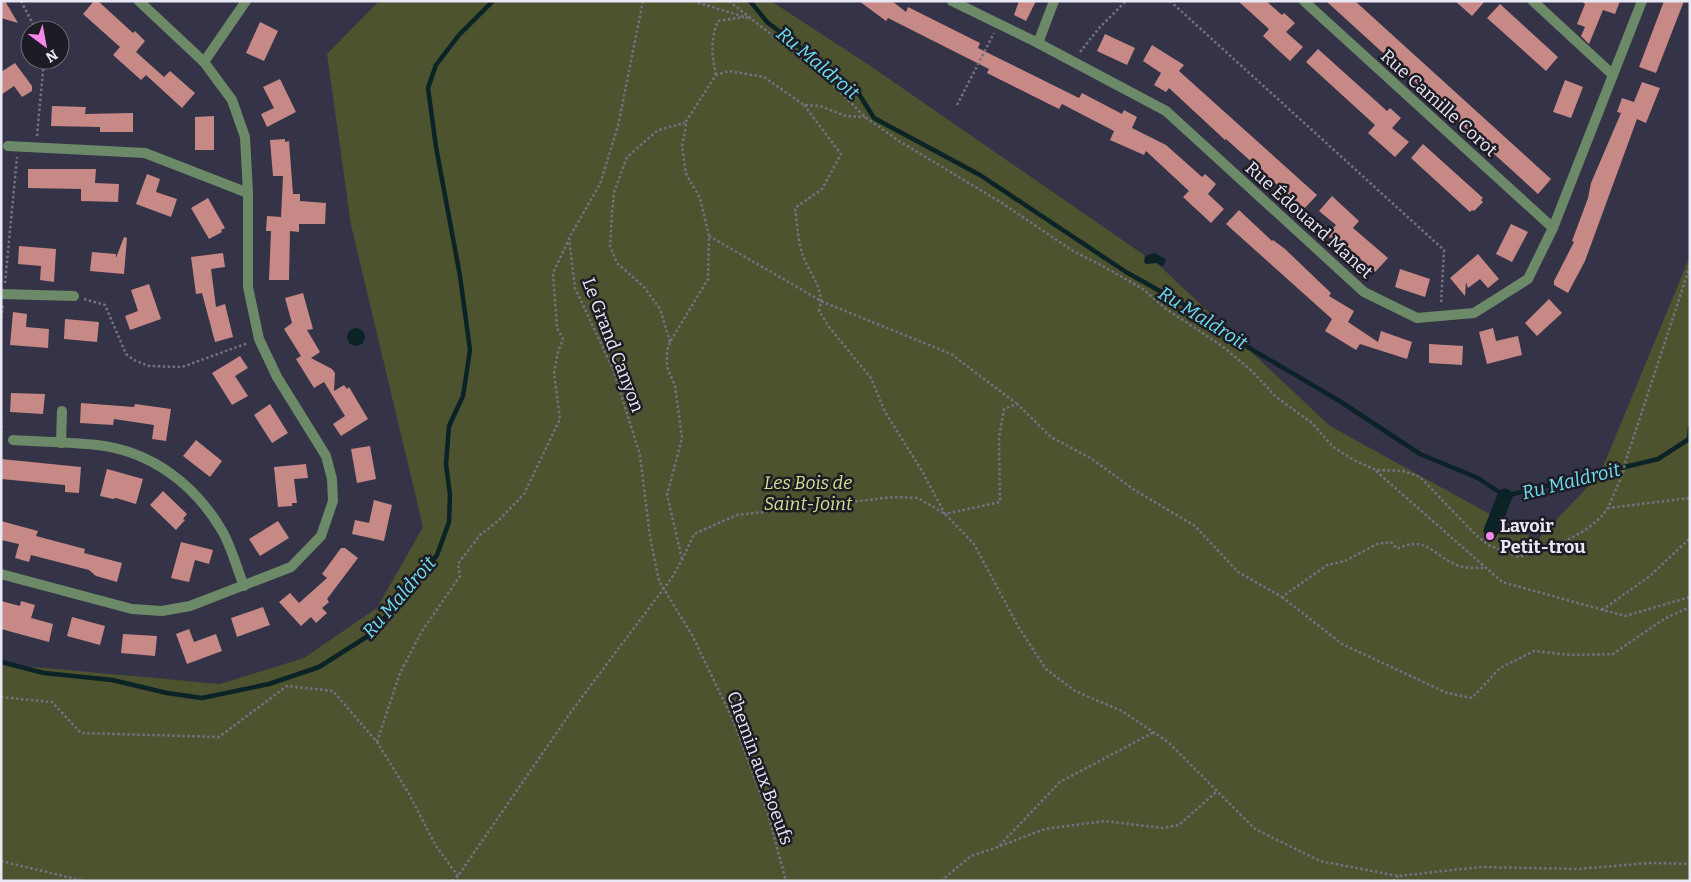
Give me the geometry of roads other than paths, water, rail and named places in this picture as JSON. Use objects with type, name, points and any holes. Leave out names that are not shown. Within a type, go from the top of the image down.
[{"type":"street","points":[[1,574],[132,609],[162,611],[190,606],[291,567],[321,536],[332,500],[332,478],[326,456],[278,377],[259,339],[248,287],[248,192],[245,137],[232,100],[204,62],[138,1]]},
{"type":"street","points":[[204,62],[246,1]]},
{"type":"street","name":"Rue Édouard Manet","points":[[952,1],[1038,43],[1166,111],[1364,292],[1417,318],[1474,313],[1528,280],[1553,228],[1642,1]]},
{"type":"street","points":[[1038,43],[1054,1]]},
{"type":"street","name":"Rue Camille Corot","points":[[1304,1],[1553,228]]},
{"type":"street","points":[[1533,1],[1613,75]]},
{"type":"street","points":[[13,145],[145,153],[248,192]]},
{"type":"street","points":[[3,294],[74,296]]},
{"type":"street","points":[[61,443],[62,411]]},
{"type":"street","points":[[13,440],[98,445],[135,454],[165,468],[198,497],[222,531],[244,586]]},
{"type":"waterway","name":"Ru Maldroit","points":[[1,662],[44,673],[112,680],[167,693],[202,698],[269,684],[319,667],[368,636],[404,597],[437,555],[449,522],[450,495],[446,464],[449,426],[463,396],[470,350],[460,276],[436,147],[428,88],[436,65],[459,35],[493,1]]},
{"type":"waterway","name":"Ru Maldroit","points":[[750,1],[767,22],[857,91],[874,118],[980,175],[1126,272],[1199,313],[1246,346],[1338,400],[1420,454],[1478,478],[1505,496],[1658,459],[1689,439],[1690,428]]},
{"type":"waterway","points":[[1491,531],[1505,496]]},
{"type":"place","name":"Lavoir Petit-trou","points":[[1490,536]]},
{"type":"park label","name":"Les Bois de Saint-Joint","points":[[808,493]]}]
